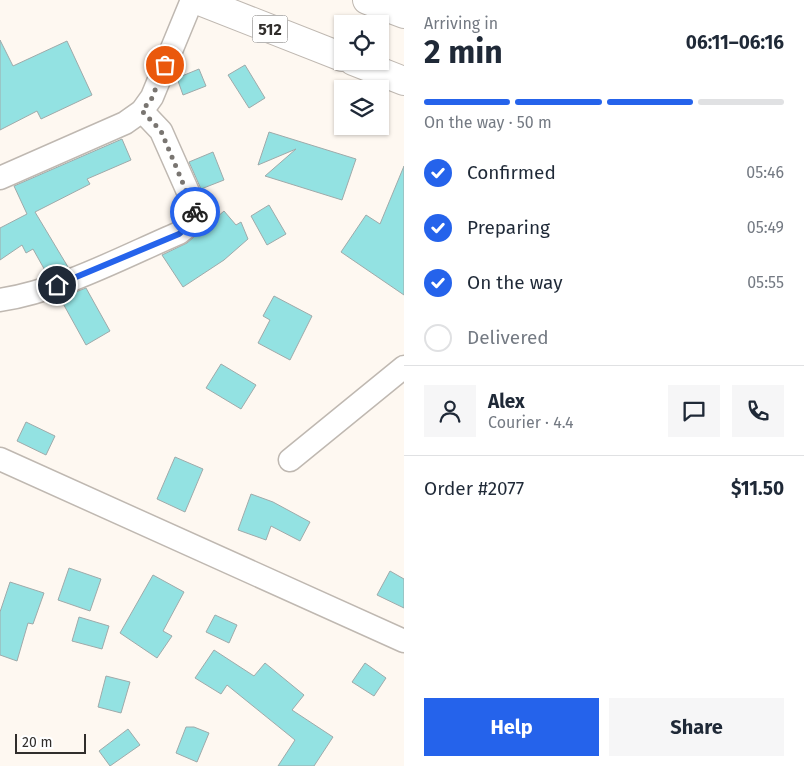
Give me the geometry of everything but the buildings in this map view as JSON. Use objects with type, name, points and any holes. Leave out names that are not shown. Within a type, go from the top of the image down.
[{"type":"main road","name":"512","points":[[197,0],[334,54]]},
{"type":"main road","points":[[367,0],[404,14]]},
{"type":"main road","points":[[376,70],[404,81]]},
{"type":"street","points":[[0,178],[125,123],[142,111],[152,98],[192,0]]},
{"type":"street","points":[[0,300],[24,296],[57,285],[179,234],[194,221],[196,210],[161,131],[142,111]]},
{"type":"street","points":[[290,460],[404,367]]},
{"type":"street","points":[[0,459],[404,641]]},
{"type":"way so far","points":[[165,65],[152,98],[142,111],[161,131],[196,210],[195,212]]},
{"type":"route","points":[[57,285],[179,234],[194,221],[195,212]]}]
